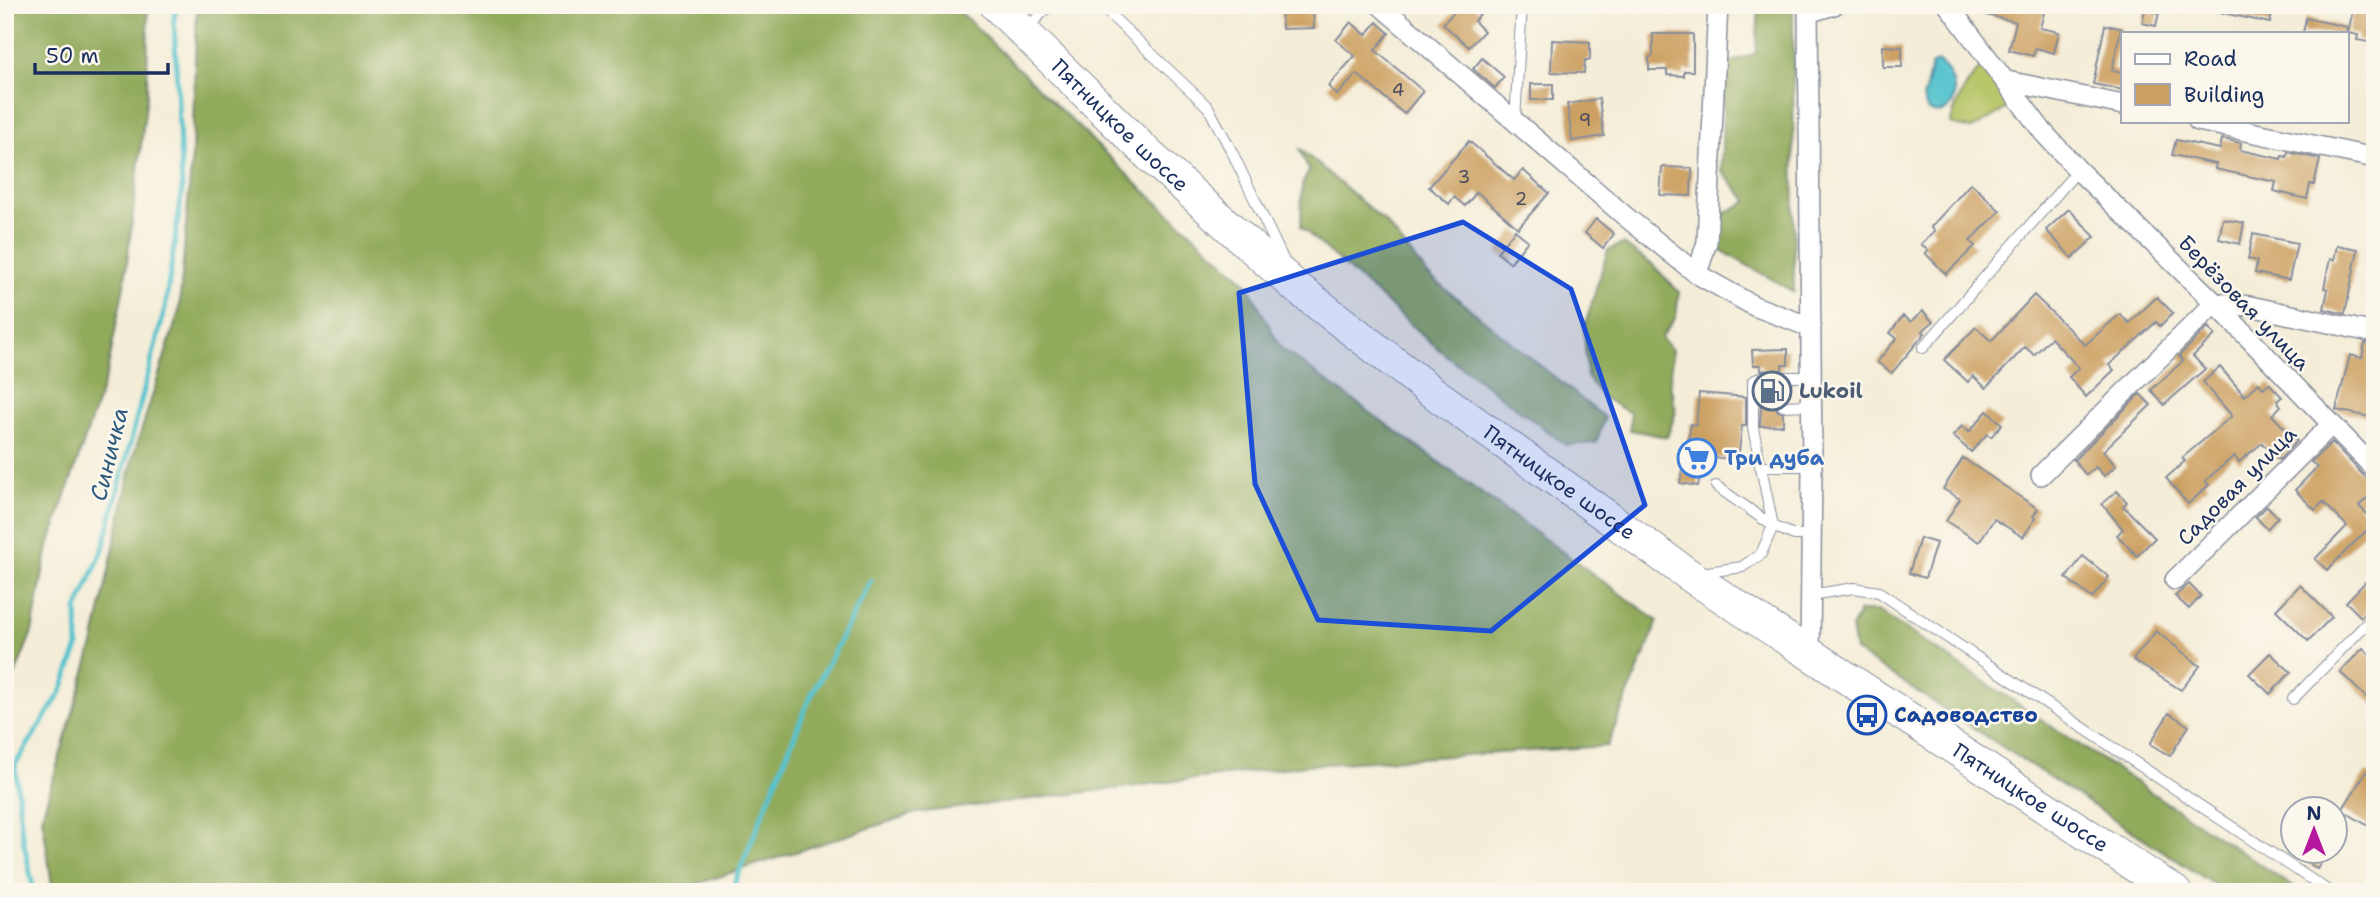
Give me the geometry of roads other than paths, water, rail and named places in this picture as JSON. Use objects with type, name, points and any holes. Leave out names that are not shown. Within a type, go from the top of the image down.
[{"type":"main road","name":"Пятницкое шоссе","points":[[996,5],[1150,156],[1296,288],[1431,391],[1689,575],[2175,892]]},
{"type":"street","points":[[1380,5],[1626,217],[1697,274],[1754,306],[1810,327]]},
{"type":"street","points":[[1697,274],[1707,242],[1718,5]]},
{"type":"street","points":[[1810,653],[1812,466],[1808,9],[1834,5]]},
{"type":"street","name":"Берёзовая улица","points":[[1948,5],[2043,132],[2375,469]]},
{"type":"street","points":[[2007,81],[2121,105]]},
{"type":"street","points":[[2203,122],[2375,158]]},
{"type":"street","points":[[2040,475],[2214,303],[2249,306],[2375,333]]},
{"type":"street","name":"Садовая улица","points":[[2175,580],[2331,425]]},
{"type":"lane","points":[[1023,33],[1049,5]]},
{"type":"lane","points":[[1100,5],[1208,107],[1296,288]]},
{"type":"lane","points":[[1515,122],[1522,5]]},
{"type":"lane","points":[[1923,348],[2078,170]]},
{"type":"lane","points":[[1689,575],[1742,567],[1761,554],[1773,526],[1753,428],[1757,406],[1753,381],[1762,377]]},
{"type":"lane","points":[[1782,377],[1810,377]]},
{"type":"lane","points":[[1783,406],[1811,405]]},
{"type":"lane","points":[[1760,466],[1812,466]]},
{"type":"lane","points":[[1716,486],[1773,526],[1794,535],[1811,535]]},
{"type":"lane","points":[[1811,595],[1854,588],[1879,592],[2330,892]]},
{"type":"lane","points":[[2293,699],[2375,615]]},
{"type":"water","points":[[1938,62],[1950,75],[1954,94],[1953,103],[1940,112],[1928,111],[1923,99],[1932,64]]},
{"type":"waterway","name":"Синичка","points":[[34,892],[22,834],[15,765],[61,692],[78,647],[77,610],[103,549],[165,308],[182,191],[174,19],[177,5]]},
{"type":"waterway","points":[[731,892],[808,702],[871,580]]},
{"type":"place","name":"Lukoil","points":[[1772,391]]},
{"type":"place","name":"Три дуба","points":[[1697,458]]},
{"type":"place","name":"Садоводство","points":[[1867,715]]}]
